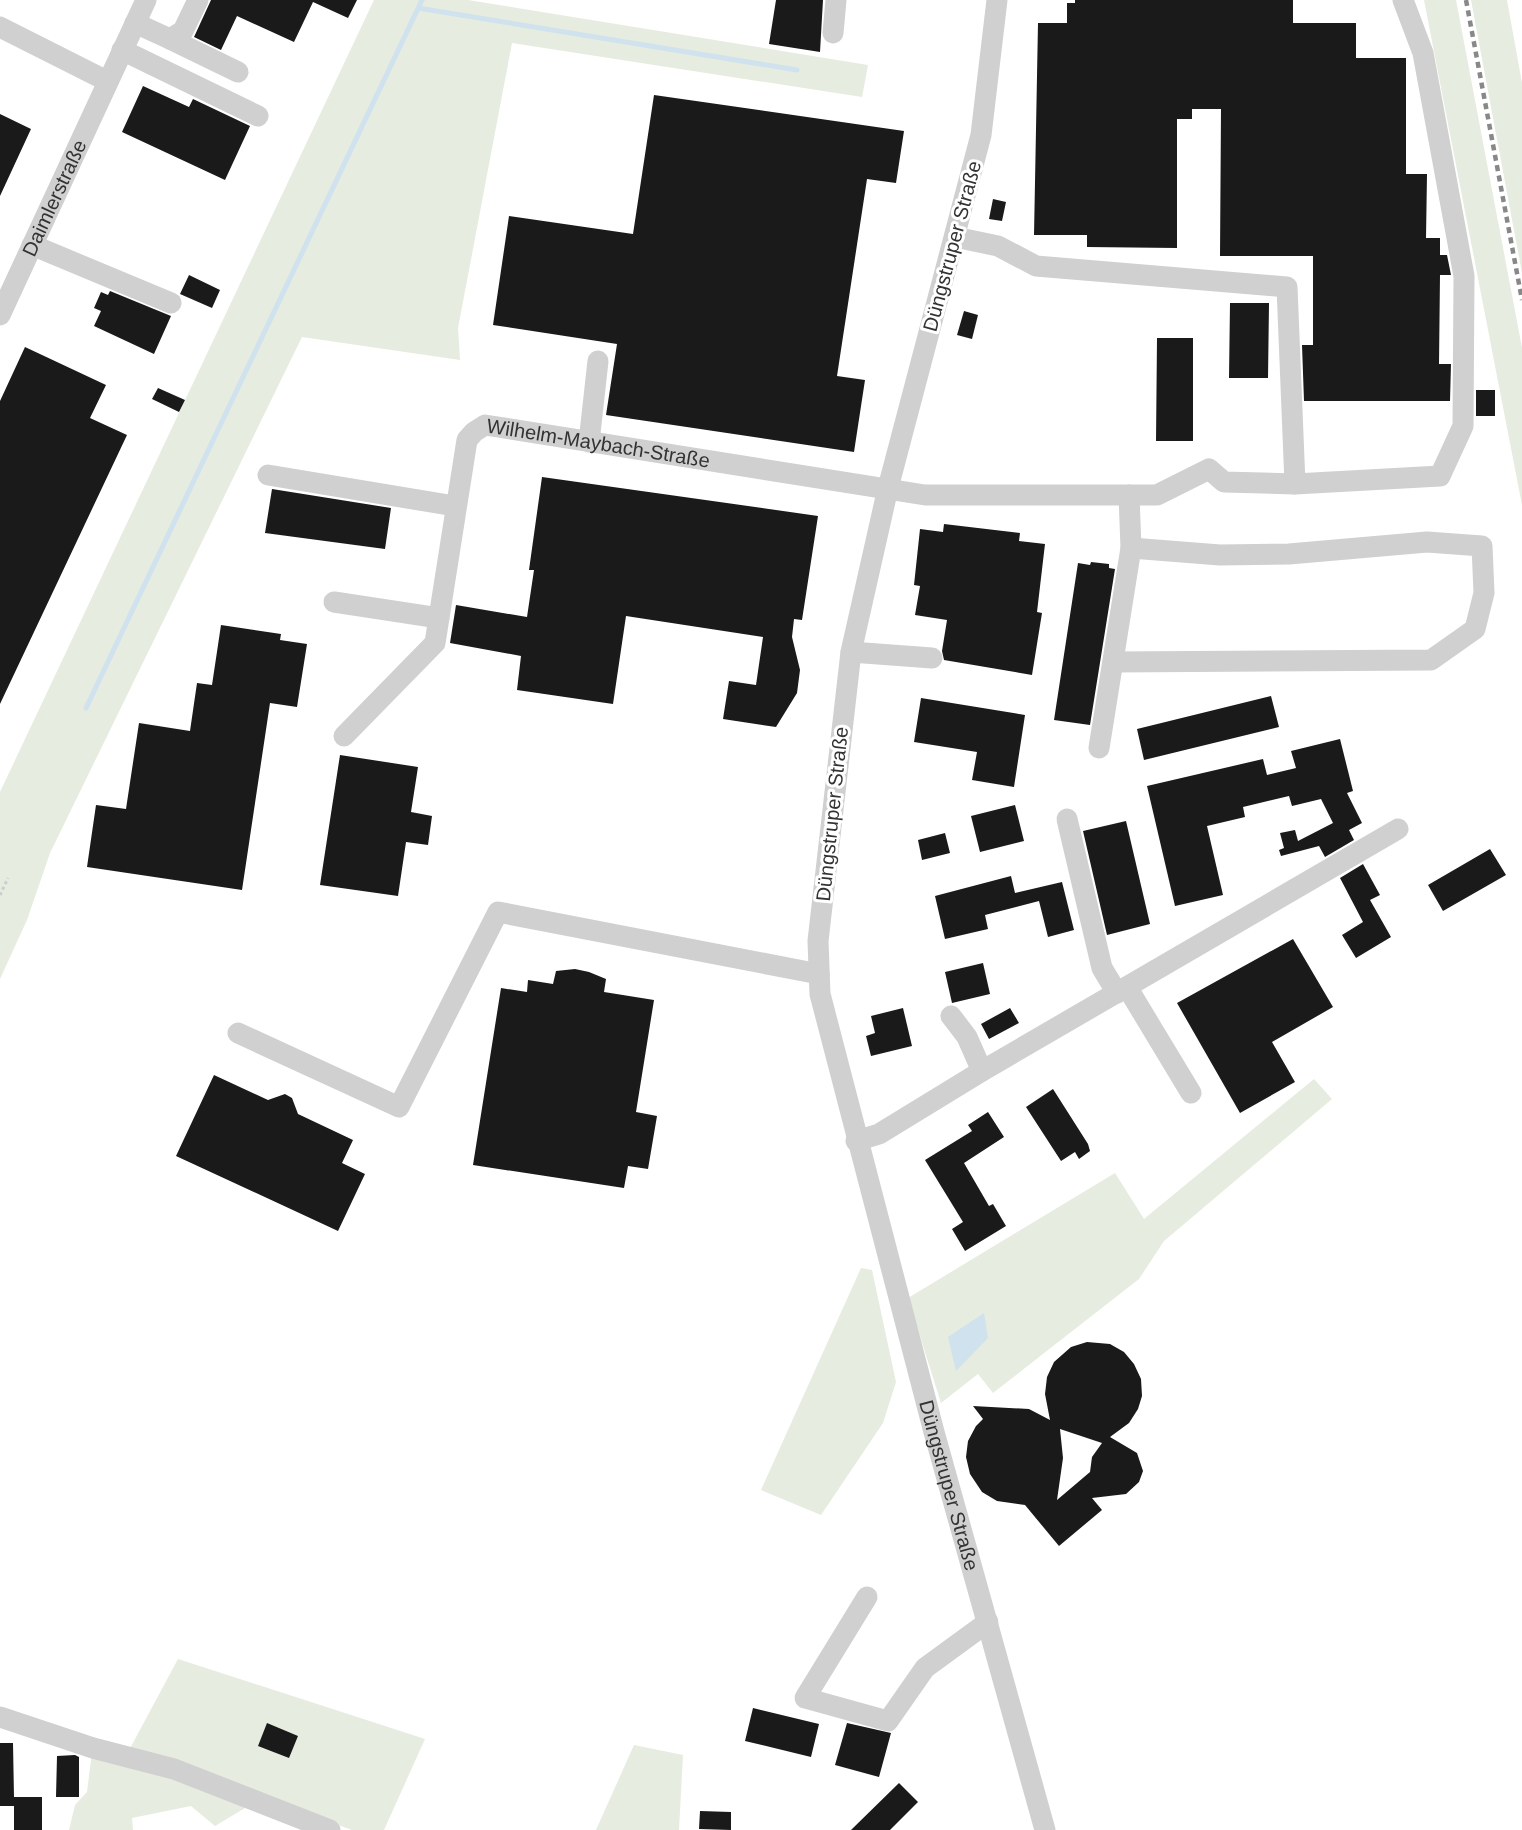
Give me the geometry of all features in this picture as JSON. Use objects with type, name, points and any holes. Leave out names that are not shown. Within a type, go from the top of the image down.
[{"type":"street","name":"Daimlerstraße","points":[[0,315],[146,0]]},
{"type":"street","points":[[170,39],[183,31],[198,0]]},
{"type":"street","points":[[833,33],[836,0]]},
{"type":"street","name":"Düngstruper Straße","points":[[997,0],[981,135],[888,488],[851,652],[818,941],[820,994],[856,1141],[1045,1830]]},
{"type":"street","points":[[888,488],[925,495],[1157,495],[1209,469],[1224,482],[1295,484],[1440,476],[1463,426],[1464,276],[1423,52],[1403,0]]},
{"type":"street","points":[[135,23],[238,72]]},
{"type":"street","points":[[0,27],[107,81]]},
{"type":"street","points":[[122,50],[258,116]]},
{"type":"street","points":[[955,237],[998,246],[1036,266],[1287,287],[1295,484]]},
{"type":"street","points":[[32,245],[171,303]]},
{"type":"street","points":[[589,441],[598,361]]},
{"type":"street","name":"Wilhelm-Maybach-Straße","points":[[344,736],[435,642],[466,440],[485,425],[888,488]]},
{"type":"street","points":[[268,475],[455,506]]},
{"type":"street","points":[[1099,748],[1131,548],[1130,495]]},
{"type":"street","points":[[1113,662],[1431,660],[1475,629],[1484,593],[1482,546],[1427,542],[1289,554],[1220,555],[1131,548]]},
{"type":"street","points":[[334,602],[439,618]]},
{"type":"street","points":[[851,652],[932,658]]},
{"type":"street","points":[[1067,819],[1102,968],[1122,990],[1191,1093]]},
{"type":"street","points":[[856,1141],[879,1134],[982,1071],[1398,829]]},
{"type":"street","points":[[238,1033],[399,1107],[498,912],[819,974]]},
{"type":"street","points":[[951,1016],[968,1037],[982,1071]]},
{"type":"street","points":[[867,1598],[805,1698],[888,1721],[925,1668],[987,1622]]},
{"type":"street","points":[[0,1717],[93,1748],[174,1769],[330,1830]]},
{"type":"path","points":[[0,895],[8,878]]},
{"type":"shaded area","points":[[374,0],[468,0],[868,65],[862,97],[512,43],[458,328],[460,360],[302,337],[50,853],[27,920],[0,979],[0,792]]},
{"type":"shaded area","points":[[1424,0],[1456,0],[1522,348],[1522,505]]},
{"type":"shaded area","points":[[1471,0],[1507,0],[1522,83],[1522,273]]},
{"type":"shaded area","points":[[1314,1079],[1332,1099],[1164,1241],[1139,1279],[993,1393],[978,1374],[941,1403],[908,1298],[1115,1173],[1144,1219]]},
{"type":"shaded area","points":[[861,1268],[872,1270],[896,1382],[883,1423],[821,1515],[761,1490]]},
{"type":"shaded area","points":[[178,1659],[425,1739],[384,1830],[352,1830],[177,1766],[127,1754]]},
{"type":"shaded area","points":[[634,1745],[683,1755],[679,1830],[596,1830]]},
{"type":"shaded area","points":[[92,1752],[250,1805],[215,1826],[191,1806],[132,1818],[133,1830],[69,1830],[75,1805],[87,1792]]},
{"type":"water","points":[[984,1313],[988,1338],[956,1371],[948,1337]]},
{"type":"building","points":[[211,0],[357,0],[348,18],[313,2],[294,42],[237,16],[221,50],[194,37]]},
{"type":"building","points":[[776,0],[823,0],[820,52],[769,44]]},
{"type":"building","points":[[1075,0],[1293,0],[1293,23],[1356,23],[1356,58],[1406,58],[1406,174],[1427,174],[1426,238],[1440,238],[1440,255],[1447,255],[1451,275],[1440,275],[1439,364],[1451,364],[1450,401],[1304,401],[1302,345],[1313,345],[1313,256],[1220,256],[1221,109],[1192,109],[1192,119],[1177,119],[1177,248],[1087,247],[1087,235],[1034,235],[1038,23],[1067,23],[1067,3],[1075,3]]},
{"type":"building","points":[[143,86],[189,107],[193,99],[250,126],[225,180],[122,132]]},
{"type":"building","points":[[654,95],[904,131],[896,183],[867,179],[837,376],[865,380],[854,452],[606,415],[617,344],[493,325],[509,216],[633,234]]},
{"type":"building","points":[[0,114],[31,129],[0,196]]},
{"type":"building","points":[[993,199],[1006,202],[1002,221],[989,219]]},
{"type":"building","points":[[189,275],[220,290],[212,308],[180,294]]},
{"type":"building","points":[[110,291],[171,316],[154,354],[94,326],[101,311],[94,308],[101,292],[108,295]]},
{"type":"building","points":[[1230,303],[1269,303],[1268,378],[1229,378]]},
{"type":"building","points":[[964,311],[978,315],[972,339],[957,335]]},
{"type":"building","points":[[1157,338],[1193,338],[1193,441],[1156,441]]},
{"type":"building","points":[[25,347],[106,385],[90,418],[127,435],[0,704],[0,401]]},
{"type":"building","points":[[158,388],[185,400],[179,412],[152,399]]},
{"type":"building","points":[[1476,390],[1495,390],[1495,416],[1476,416]]},
{"type":"building","points":[[542,477],[818,516],[802,620],[794,619],[792,637],[800,670],[797,693],[776,727],[723,719],[729,681],[756,685],[763,637],[626,616],[613,704],[517,690],[521,656],[450,643],[456,605],[527,617],[534,570],[529,570]]},
{"type":"building","points":[[272,489],[391,508],[385,549],[265,533]]},
{"type":"building","points":[[944,524],[1020,533],[1019,541],[1045,544],[1037,612],[1042,613],[1032,675],[944,660],[942,651],[947,620],[915,615],[920,586],[914,585],[920,529],[943,532]]},
{"type":"building","points":[[1091,562],[1109,564],[1109,568],[1115,569],[1090,725],[1054,720],[1078,563],[1090,565]]},
{"type":"building","points":[[221,625],[281,634],[280,640],[307,644],[297,707],[270,703],[242,890],[87,867],[96,805],[126,809],[139,723],[190,731],[197,683],[212,685]]},
{"type":"building","points":[[1271,696],[1279,727],[1144,760],[1137,729]]},
{"type":"building","points":[[921,698],[1025,715],[1014,787],[972,780],[977,752],[914,742]]},
{"type":"building","points":[[1340,739],[1353,791],[1347,793],[1362,823],[1349,830],[1354,840],[1325,857],[1319,846],[1281,856],[1279,850],[1284,848],[1280,833],[1295,830],[1298,841],[1333,823],[1321,799],[1292,806],[1289,796],[1243,807],[1245,817],[1207,826],[1223,895],[1175,906],[1147,786],[1263,759],[1267,775],[1296,768],[1291,751]]},
{"type":"building","points":[[340,755],[418,767],[411,812],[432,816],[428,845],[406,842],[398,896],[320,885]]},
{"type":"building","points":[[1015,805],[1024,841],[980,852],[971,816]]},
{"type":"building","points":[[1126,821],[1150,924],[1107,935],[1083,831]]},
{"type":"building","points":[[945,833],[950,853],[922,860],[918,840]]},
{"type":"building","points":[[1490,849],[1506,875],[1443,911],[1428,885]]},
{"type":"building","points":[[1363,864],[1380,895],[1370,900],[1391,937],[1356,958],[1342,935],[1363,922],[1340,878]]},
{"type":"building","points":[[1011,876],[1015,893],[1062,882],[1074,930],[1048,937],[1039,901],[985,915],[988,929],[945,939],[935,896]]},
{"type":"building","points":[[1293,939],[1333,1007],[1272,1042],[1295,1082],[1240,1113],[1177,1003]]},
{"type":"building","points":[[983,963],[990,994],[952,1003],[945,972]]},
{"type":"building","points":[[575,969],[606,979],[604,992],[654,1000],[636,1112],[657,1116],[648,1169],[628,1166],[624,1188],[473,1165],[501,988],[527,992],[528,980],[553,984],[556,971]]},
{"type":"building","points":[[903,1008],[912,1046],[871,1056],[866,1036],[875,1033],[871,1016]]},
{"type":"building","points":[[1010,1008],[1019,1023],[989,1039],[981,1024]]},
{"type":"building","points":[[214,1075],[268,1100],[285,1094],[292,1098],[298,1114],[353,1140],[342,1163],[365,1174],[338,1231],[176,1156]]},
{"type":"building","points":[[1053,1089],[1088,1144],[1090,1151],[1079,1159],[1075,1152],[1061,1161],[1026,1107]]},
{"type":"building","points":[[988,1112],[1004,1137],[964,1163],[989,1206],[993,1204],[1006,1226],[965,1251],[952,1229],[963,1222],[925,1160],[972,1131],[968,1125]]},
{"type":"building","points":[[1087,1342],[1110,1344],[1124,1352],[1134,1364],[1141,1379],[1142,1396],[1138,1409],[1129,1423],[1110,1437],[1137,1453],[1143,1471],[1139,1482],[1126,1494],[1092,1498],[1102,1510],[1059,1546],[1025,1505],[997,1501],[982,1492],[970,1474],[966,1457],[968,1441],[976,1426],[983,1419],[973,1406],[1029,1409],[1050,1420],[1045,1394],[1047,1377],[1054,1362],[1071,1347]],"holes":[[[1060,1429],[1102,1443],[1092,1457],[1090,1472],[1057,1500],[1063,1458]]]},
{"type":"building","points":[[753,1708],[819,1724],[811,1757],[745,1741]]},
{"type":"building","points":[[267,1723],[298,1736],[289,1758],[258,1746]]},
{"type":"building","points":[[847,1723],[891,1733],[879,1777],[835,1765]]},
{"type":"building","points":[[0,1743],[13,1743],[14,1797],[42,1797],[42,1830],[14,1830],[14,1806],[0,1806]]},
{"type":"building","points":[[75,1755],[79,1757],[79,1797],[56,1797],[57,1756]]},
{"type":"building","points":[[899,1783],[918,1802],[890,1830],[851,1830]]},
{"type":"building","points":[[700,1811],[731,1812],[731,1830],[699,1829]]},
{"type":"waterway","points":[[86,708],[422,0]]},
{"type":"waterway","points":[[418,8],[797,70]]},
{"type":"railway","points":[[1466,0],[1522,300]]}]
